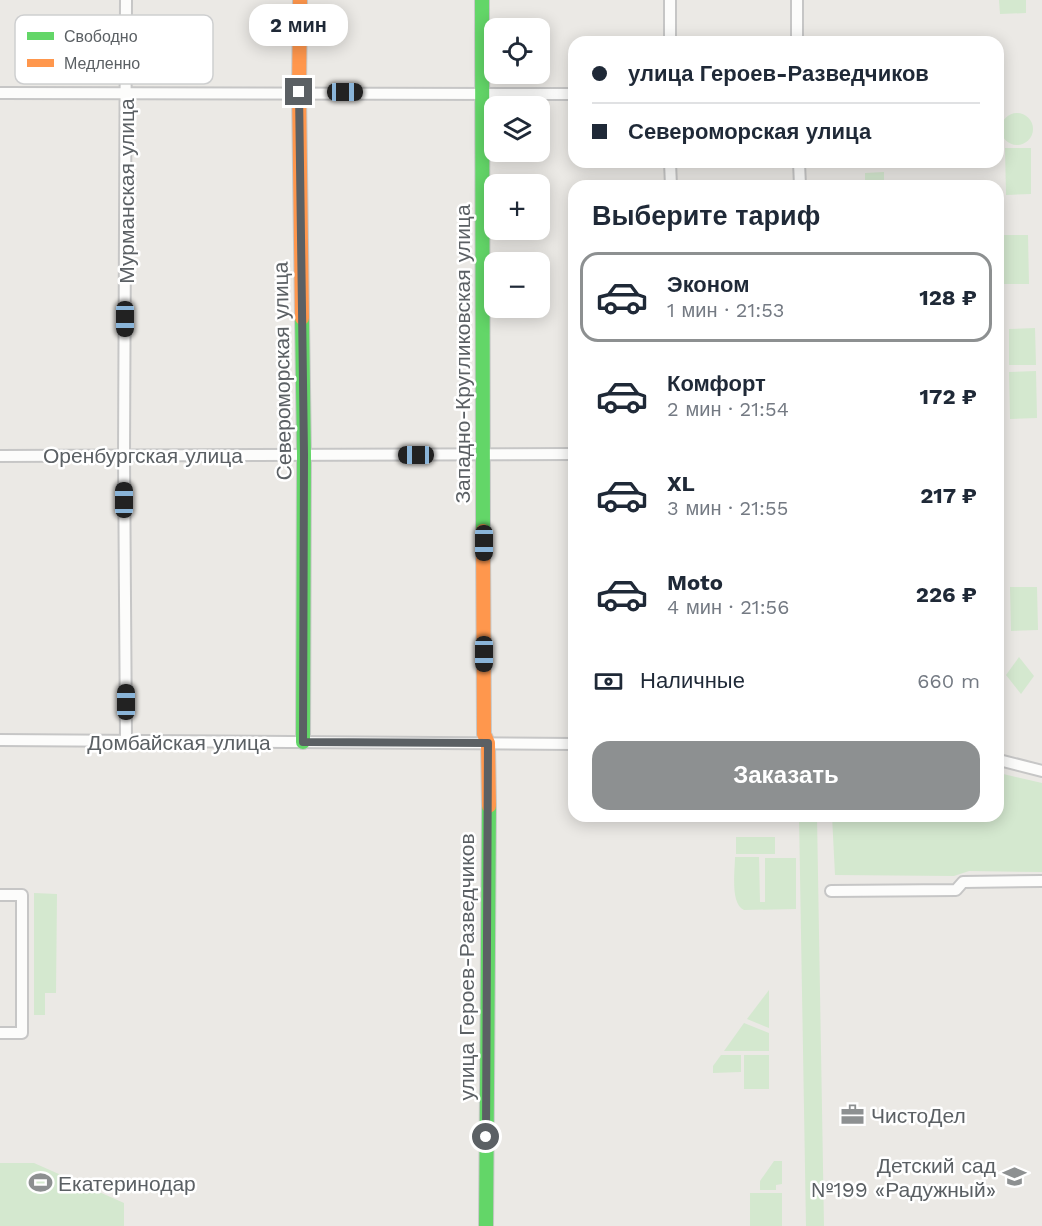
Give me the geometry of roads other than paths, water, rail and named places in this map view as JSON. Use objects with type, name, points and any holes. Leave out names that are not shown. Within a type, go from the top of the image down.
[{"type":"street","name":"Мурманская улица","points":[[126,0],[126,15]]},
{"type":"street","name":"Североморская улица","points":[[300,0],[299,92],[304,455],[303,742]]},
{"type":"street","name":"Западно-Кругликовская улица","points":[[482,0],[484,734],[488,743]]},
{"type":"street","points":[[670,0],[670,36]]},
{"type":"street","points":[[797,0],[797,36]]},
{"type":"street","name":"Мурманская улица","points":[[126,741],[124,456],[127,84]]},
{"type":"street","points":[[0,93],[568,94]]},
{"type":"street","name":"Оренбургская улица","points":[[0,456],[568,454]]},
{"type":"street","name":"Домбайская улица","points":[[0,740],[568,744]]},
{"type":"street","name":"улица Героев-Разведчиков","points":[[486,1226],[488,743]]},
{"type":"street","points":[[1004,761],[1042,771]]},
{"type":"street","points":[[831,891],[956,890],[963,882],[1042,881]]},
{"type":"street","points":[[0,895],[22,895],[22,1033],[0,1033]]},
{"type":"place","name":"ЧистоДел","points":[[853,1115]]},
{"type":"place","name":"Детский сад №199 «Радужный»","points":[[1014,1177]]},
{"type":"place","name":"Екатеринодар","points":[[40,1183]]}]
